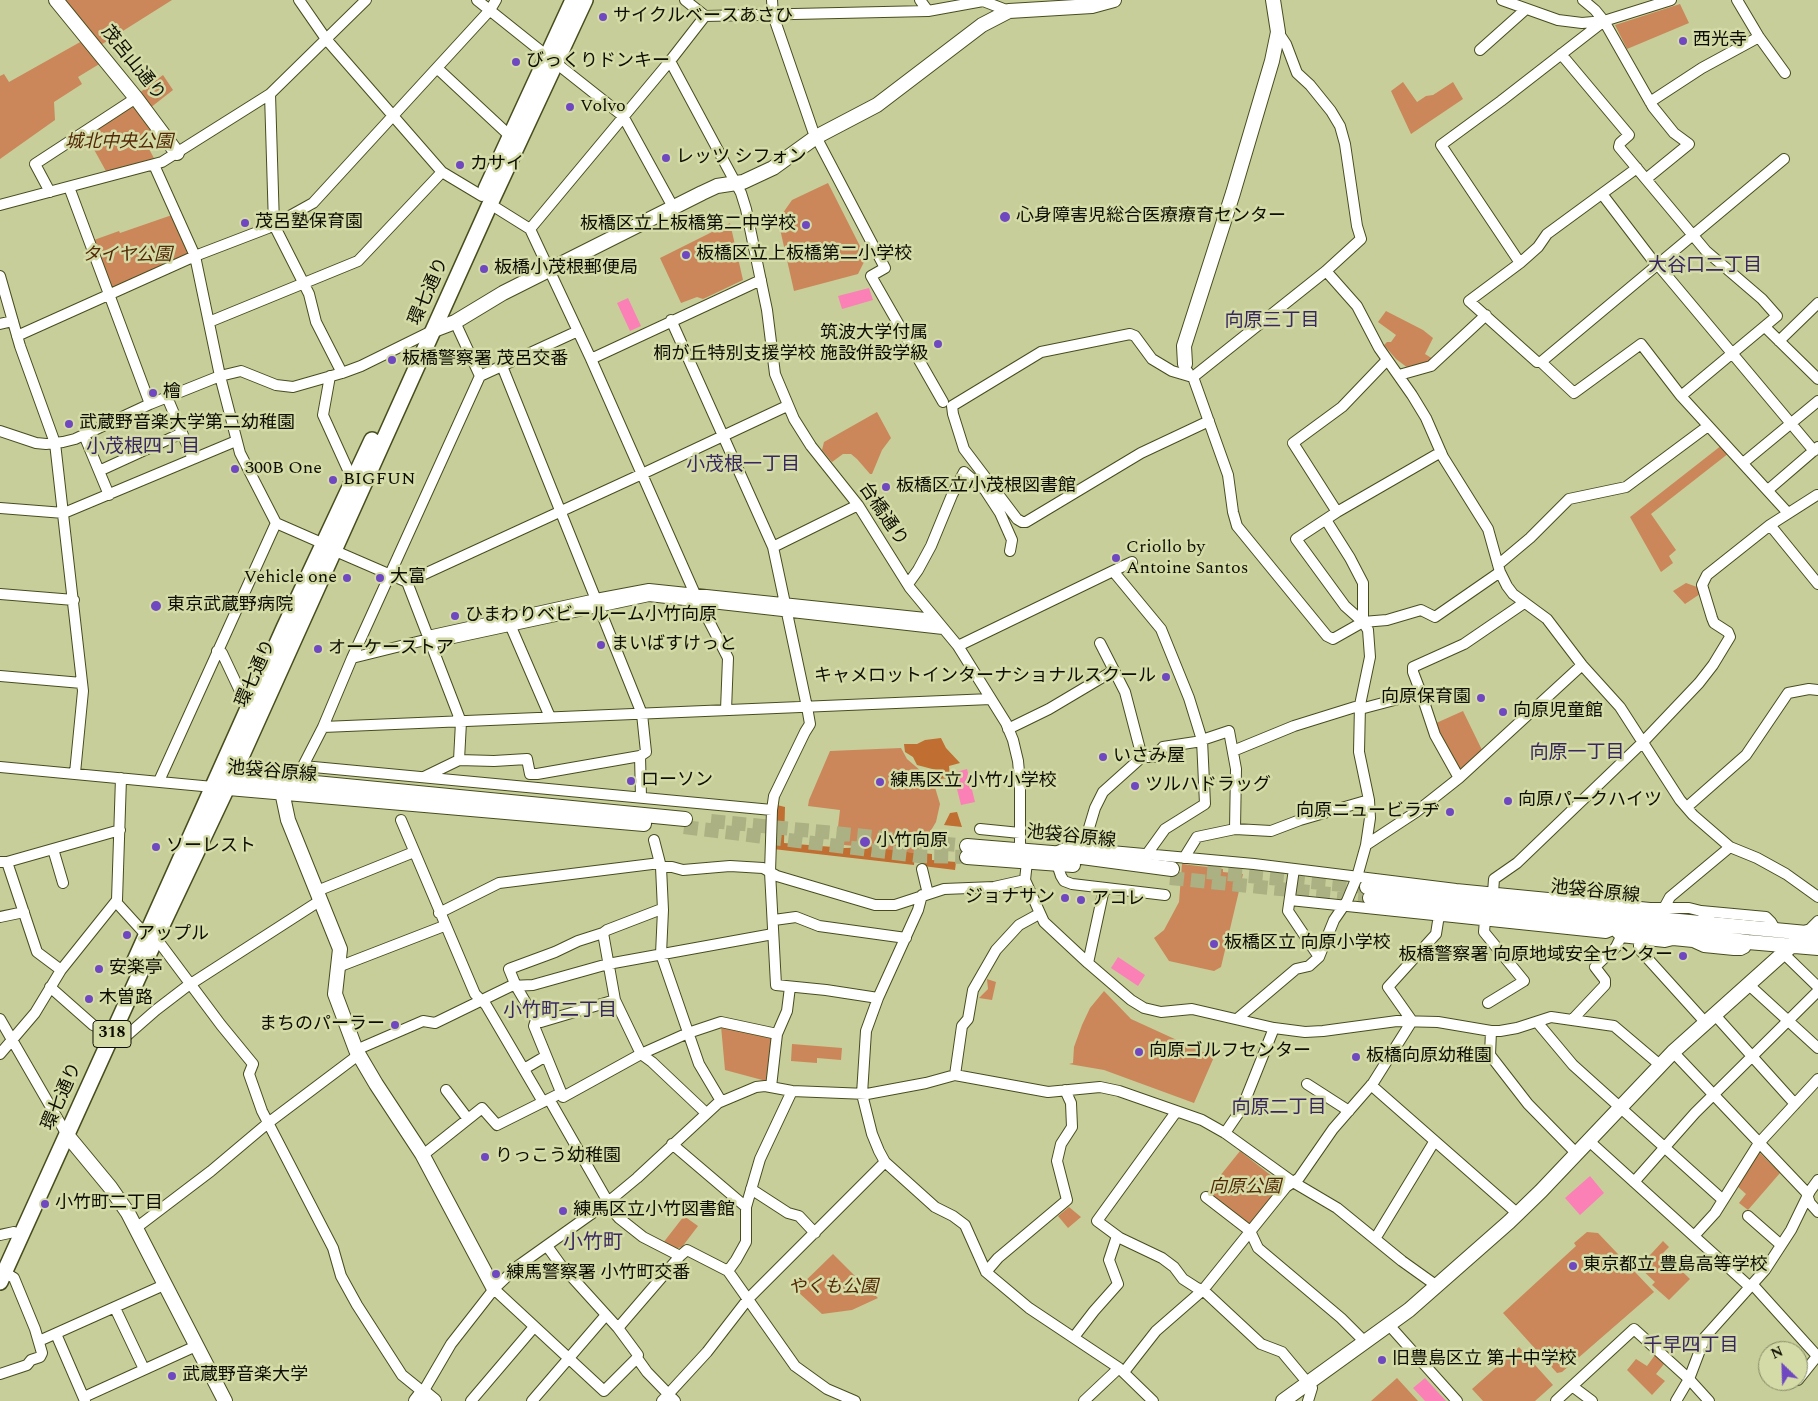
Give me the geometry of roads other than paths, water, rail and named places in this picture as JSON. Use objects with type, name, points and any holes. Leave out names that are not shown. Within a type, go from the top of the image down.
[{"type":"main road","name":"環七通り","points":[[2,1271],[107,1032],[224,783],[551,59],[573,0]]},
{"type":"main road","name":"環七通り","points":[[486,200],[510,136],[585,0]]},
{"type":"main road","name":"環七通り","points":[[224,783],[248,708],[329,547],[353,481],[427,333]]},
{"type":"main road","name":"環七通り","points":[[2,1271],[7,1233],[64,1130]]},
{"type":"street","name":"茂呂山通り","points":[[56,0],[136,98],[176,153]]},
{"type":"street","points":[[299,0],[326,39],[442,172],[530,229],[591,359],[697,598],[728,658],[726,710]]},
{"type":"street","points":[[0,205],[162,162],[270,94],[366,0]]},
{"type":"street","points":[[477,0],[623,116],[672,208]]},
{"type":"street","points":[[17,336],[195,256],[274,225],[312,203],[490,10],[496,0]]},
{"type":"street","points":[[685,0],[705,16],[928,11],[982,1],[1008,6],[1090,3],[1114,0]]},
{"type":"street","points":[[772,0],[773,15],[816,136],[885,268],[871,276],[943,402]]},
{"type":"street","points":[[920,0],[928,11]]},
{"type":"street","points":[[1273,0],[1278,32],[1272,60],[1236,184],[1184,346],[1189,372],[1228,475],[1233,512],[1237,526],[1327,636],[1333,639],[1364,622],[1387,620],[1421,610],[1435,617],[1499,568],[1569,499],[1626,487],[1708,426]]},
{"type":"street","points":[[1502,0],[1558,20],[1582,23],[1604,21],[1671,0]]},
{"type":"street","points":[[1583,0],[1596,10],[1604,21],[1650,102],[1674,132],[1689,144],[1646,179]]},
{"type":"street","points":[[1737,0],[1758,37],[1785,73]]},
{"type":"street","points":[[0,431],[36,443],[55,443],[75,439],[166,397],[220,376],[241,371],[276,385],[293,387],[361,366],[427,333],[455,322],[503,293],[717,186],[743,182],[773,168],[816,136],[877,104],[1008,6]]},
{"type":"street","points":[[1480,50],[1526,8]]},
{"type":"street","points":[[530,229],[670,61],[705,16]]},
{"type":"street","points":[[1520,263],[1441,145],[1604,21]]},
{"type":"street","points":[[1209,421],[1141,453],[1026,522],[1022,522],[1017,520],[964,449],[952,406],[1041,352],[1130,334],[1135,336],[1152,358],[1172,371],[1189,372],[1326,271],[1361,239],[1357,226],[1345,144],[1340,126],[1331,111],[1310,85],[1297,73],[1286,44],[1278,32]]},
{"type":"street","points":[[1650,102],[1702,68],[1758,37]]},
{"type":"street","points":[[1561,54],[1629,135],[1620,143],[1619,147],[1636,168],[1706,251],[1762,299],[1777,316],[1681,396]]},
{"type":"street","name":"台橋通り","points":[[670,61],[736,184],[746,209],[768,310],[775,374],[787,406],[811,446],[858,505],[910,588],[958,646],[1013,740],[1018,761],[1020,833],[1024,856],[1024,880]]},
{"type":"street","points":[[437,68],[510,136]]},
{"type":"street","points":[[270,94],[274,225],[304,283],[309,294],[316,322],[342,373]]},
{"type":"street","points":[[50,192],[35,164],[136,98]]},
{"type":"street","points":[[1542,362],[1784,159]]},
{"type":"street","points":[[154,164],[195,256],[236,442],[276,523],[407,582],[787,406]]},
{"type":"street","points":[[1636,168],[1548,234],[1538,247],[1520,263],[1469,300],[1537,362],[1542,362],[1574,394],[1641,344],[1681,396],[1788,513]]},
{"type":"street","points":[[209,322],[358,261],[442,172]]},
{"type":"street","points":[[69,187],[150,404]]},
{"type":"street","points":[[1602,194],[1658,266],[1732,355],[1791,424],[1816,449],[1768,490]]},
{"type":"street","points":[[1326,271],[1357,306],[1378,348],[1426,418],[1441,452],[1488,529],[1499,568],[1513,594],[1547,619],[1582,665],[1620,707],[1642,744],[1687,808],[1708,830],[1730,847],[1757,858],[1786,874],[1818,897]]},
{"type":"street","points":[[0,276],[17,336],[55,443],[82,683],[74,773]]},
{"type":"street","points":[[591,359],[671,320],[761,280]]},
{"type":"street","points":[[1779,341],[1818,303]]},
{"type":"street","points":[[1399,376],[1431,366],[1486,315]]},
{"type":"street","points":[[671,320],[773,546],[810,724],[774,796],[772,810],[770,872],[776,984],[878,998]]},
{"type":"street","points":[[0,324],[13,321]]},
{"type":"street","points":[[455,322],[480,376]]},
{"type":"street","points":[[1765,327],[1818,378]]},
{"type":"street","points":[[301,782],[303,766],[323,727],[389,575],[480,376],[578,331]]},
{"type":"street","points":[[1337,512],[1293,443],[1342,407],[1387,360]]},
{"type":"street","points":[[424,777],[459,760],[494,761],[527,759],[530,774],[537,774],[640,756],[646,752],[642,714],[502,366]]},
{"type":"street","points":[[330,376],[323,414],[353,481]]},
{"type":"street","points":[[166,397],[193,459]]},
{"type":"street","points":[[1743,463],[1818,401]]},
{"type":"street","points":[[99,471],[182,433]]},
{"type":"street","points":[[84,435],[109,495]]},
{"type":"street","points":[[0,508],[64,513],[236,442]]},
{"type":"street","points":[[1237,1019],[1296,969],[1309,966],[1319,957],[1334,920],[1344,905],[1365,887],[1366,845],[1370,818],[1369,800],[1359,752],[1360,707],[1370,657],[1368,630],[1364,622],[1345,606],[1296,539],[1337,512],[1441,452]]},
{"type":"street","points":[[908,584],[931,546],[952,495],[964,472],[985,490],[997,508],[1012,540],[1010,551]]},
{"type":"street","points":[[1493,893],[1494,879],[1516,863],[1642,744],[1698,684],[1713,664],[1730,637],[1728,632],[1714,623],[1712,618],[1702,585],[1707,575],[1770,525],[1817,495]]},
{"type":"street","points":[[773,546],[858,505]]},
{"type":"street","points":[[1326,520],[1347,552],[1363,583],[1364,622]]},
{"type":"street","points":[[159,781],[276,523]]},
{"type":"street","points":[[1770,525],[1818,584]]},
{"type":"street","points":[[958,646],[1132,562]]},
{"type":"street","points":[[1113,571],[1161,629],[1189,698],[1202,741],[1205,804],[1165,829],[1147,854]]},
{"type":"street","points":[[407,582],[461,722],[459,760]]},
{"type":"street","points":[[0,594],[74,600]]},
{"type":"street","points":[[352,658],[598,602],[648,596],[697,598],[943,629]]},
{"type":"street","points":[[1459,778],[1435,735],[1413,672],[1413,667],[1464,644],[1524,603]]},
{"type":"street","points":[[786,608],[935,619]]},
{"type":"street","points":[[509,622],[550,717]]},
{"type":"street","points":[[1100,643],[1125,692],[1142,757]]},
{"type":"street","points":[[217,651],[222,653],[248,708]]},
{"type":"street","points":[[1366,845],[1416,812],[1459,778],[1582,665]]},
{"type":"street","points":[[1008,729],[1049,709],[1113,670]]},
{"type":"street","points":[[0,676],[82,683]]},
{"type":"street","points":[[1687,808],[1746,755],[1788,693],[1809,689],[1818,690]]},
{"type":"street","points":[[1233,751],[1294,726],[1355,707],[1364,708],[1421,693]]},
{"type":"street","points":[[323,727],[990,699]]},
{"type":"street","points":[[1083,848],[1094,808],[1104,792],[1142,757],[1155,757],[1163,747],[1202,741],[1229,731],[1236,769],[1234,829]]},
{"type":"street","points":[[640,756],[641,797]]},
{"type":"street","points":[[303,766],[772,810]]},
{"type":"street","points":[[0,767],[159,781],[224,783]]},
{"type":"street","points":[[0,1054],[35,1013],[60,970],[116,902],[121,778]]},
{"type":"street","points":[[270,779],[281,787],[288,820],[340,949],[335,994],[357,1052],[423,1155],[494,1289],[604,1391],[637,1358]]},
{"type":"street","name":"池袋谷原線","points":[[270,779],[684,823],[426,806],[282,792],[224,783],[270,779]]},
{"type":"street","points":[[1184,858],[1197,837],[1234,829],[1271,831],[1369,800]]},
{"type":"street","points":[[401,820],[474,994],[486,1005],[607,1202],[618,1218],[643,1237],[680,1256]]},
{"type":"street","points":[[980,829],[1020,833]]},
{"type":"street","points":[[60,970],[37,952],[24,912],[3,862],[120,830]]},
{"type":"street","points":[[654,840],[660,865],[663,910],[661,954],[701,1069],[721,1101]]},
{"type":"street","points":[[1165,895],[1072,884],[1064,881],[1055,858],[1067,847],[1147,854],[1294,869],[1365,887],[1493,893],[1664,908],[1689,908],[1701,911],[1766,917],[1775,929]]},
{"type":"street","points":[[1664,908],[1670,897],[1730,847]]},
{"type":"street","points":[[53,849],[63,883]]},
{"type":"street","points":[[50,987],[93,1025],[124,1038],[156,1010],[191,984],[319,895],[414,852]]},
{"type":"street","name":"池袋谷原線","points":[[967,852],[1055,858],[1171,873]]},
{"type":"street","points":[[439,913],[499,882],[660,865],[683,870],[730,866],[763,868],[770,872],[875,905],[895,905],[925,894],[944,890],[994,887],[1024,880],[1044,922],[1131,1000],[1144,1008],[1161,1012],[1192,1009],[1274,1028],[1305,1032],[1384,1022],[1412,1021],[1438,1022],[1491,1031],[1508,1030],[1551,1017],[1614,1026],[1660,1065]]},
{"type":"street","points":[[922,869],[925,894],[878,998],[866,1032],[862,1094],[872,1134],[885,1162],[935,1207],[953,1216],[965,1226],[986,1272],[1029,1308],[1121,1370],[1154,1401]]},
{"type":"street","points":[[1294,869],[1288,911],[1319,957]]},
{"type":"street","name":"池袋谷原線","points":[[1365,887],[1647,918],[1813,933]]},
{"type":"street","name":"池袋谷原線","points":[[1365,887],[1620,931],[1748,942],[1787,949],[1818,948]]},
{"type":"street","points":[[1088,963],[1104,889]]},
{"type":"street","points":[[1290,900],[1606,933],[1620,931],[1639,939],[1665,942],[1673,940],[1693,942],[1704,946],[1734,950],[1745,948],[1748,942]]},
{"type":"street","points":[[116,902],[151,936],[253,1064],[249,1074],[262,1111],[333,1248],[341,1276],[357,1305],[402,1375],[424,1398],[451,1344],[494,1289],[518,1266],[638,1178],[672,1144],[721,1101],[756,1087],[771,1087],[792,1091],[862,1094],[926,1083],[955,1075],[1048,1092],[1100,1087],[1119,1090],[1202,1120],[1225,1133],[1293,1182],[1337,1208],[1437,1286]]},
{"type":"street","points":[[615,1000],[541,1022],[536,1020],[516,986],[509,969],[663,910]]},
{"type":"street","points":[[1701,911],[1712,923]]},
{"type":"street","points":[[0,917],[24,912]]},
{"type":"street","points":[[955,1075],[962,1026],[968,1019],[973,990],[996,950],[1019,925],[1039,914]]},
{"type":"street","points":[[1412,1021],[1388,988],[1436,934],[1439,915]]},
{"type":"street","points":[[774,920],[796,917],[819,926],[906,938]]},
{"type":"street","points":[[1485,920],[1484,932],[1524,981],[1488,1003]]},
{"type":"street","points":[[1284,1401],[1410,1310],[1518,1214],[1673,1052],[1750,985],[1787,949],[1813,933],[1818,921]]},
{"type":"street","points":[[338,968],[444,926]]},
{"type":"street","points":[[1572,1020],[1606,985],[1605,980],[1595,967],[1616,947],[1620,931]]},
{"type":"street","points":[[603,933],[615,1000],[641,1054],[706,1113]]},
{"type":"street","points":[[136,1228],[211,1171],[268,1123],[353,1059],[357,1052],[423,1021],[435,1023],[511,986],[533,985],[608,964],[773,934]]},
{"type":"street","points":[[1639,939],[1639,949],[1752,1057],[1795,1104]]},
{"type":"street","points":[[1634,1182],[1714,1095],[1818,989],[1787,949]]},
{"type":"street","points":[[1750,985],[1818,1048]]},
{"type":"street","points":[[771,1087],[777,1034],[787,1011],[790,987]]},
{"type":"street","points":[[0,1020],[64,1130],[110,1187],[136,1228],[225,1401]]},
{"type":"street","points":[[536,1020],[534,1026],[563,1098],[641,1054],[688,1033],[721,1022],[777,1034]]},
{"type":"street","points":[[1084,1401],[1121,1370],[1156,1331],[1203,1290],[1286,1187],[1299,1178],[1333,1129],[1371,1085],[1412,1021]]},
{"type":"street","points":[[1537,1022],[1573,1065],[1723,1200]]},
{"type":"street","points":[[1225,1133],[1242,1108],[1274,1028]]},
{"type":"street","points":[[1491,1031],[1490,1055],[1528,1104],[1577,1154]]},
{"type":"street","points":[[1673,1052],[1806,1192],[1810,1203],[1818,1212]]},
{"type":"street","points":[[524,1069],[546,1056]]},
{"type":"street","points":[[1694,1236],[1715,1213],[1759,1142],[1818,1079]]},
{"type":"street","points":[[1308,1084],[1349,1111]]},
{"type":"street","points":[[1371,1085],[1518,1214]]},
{"type":"street","points":[[446,1090],[468,1119]]},
{"type":"street","points":[[986,1272],[998,1258],[1067,1200],[1057,1162],[1061,1144],[1072,1128],[1071,1103],[1065,1090]]},
{"type":"street","points":[[728,1271],[746,1242],[746,1207],[760,1159],[792,1091]]},
{"type":"street","points":[[423,1155],[482,1108],[498,1126],[561,1093]]},
{"type":"street","points":[[1176,1112],[1097,1221],[1118,1236],[1162,1258],[1184,1279],[1203,1290],[1261,1344],[1282,1352],[1312,1388],[1308,1401]]},
{"type":"street","points":[[1589,1141],[1751,1286],[1818,1356],[1808,1368]]},
{"type":"street","points":[[1375,1239],[1434,1142]]},
{"type":"street","points":[[672,1144],[746,1207]]},
{"type":"street","points":[[546,1246],[618,1328],[638,1355],[637,1358],[668,1399],[748,1299],[885,1162]]},
{"type":"street","points":[[1676,1401],[1689,1379],[1705,1337],[1765,1270],[1782,1245],[1810,1191],[1818,1180]]},
{"type":"street","points":[[751,1189],[788,1213],[799,1216],[815,1233]]},
{"type":"street","points":[[1206,1197],[1250,1231],[1258,1248],[1341,1318],[1365,1342]]},
{"type":"street","points":[[1748,1216],[1782,1245]]},
{"type":"street","points":[[1074,1337],[1118,1284],[1108,1260],[1118,1236]]},
{"type":"street","points":[[618,1328],[687,1250],[728,1271],[795,1366],[827,1389],[855,1401]]},
{"type":"street","points":[[0,1374],[27,1365],[31,1360],[40,1357],[42,1353],[14,1278],[2,1271]]},
{"type":"street","points":[[39,1341],[164,1285]]},
{"type":"street","points":[[115,1308],[144,1370]]},
{"type":"street","points":[[532,1401],[606,1315]]},
{"type":"street","points":[[1389,1325],[1457,1401]]},
{"type":"street","points":[[471,1401],[534,1327]]},
{"type":"street","points":[[1556,1401],[1634,1329],[1689,1379],[1709,1401]]},
{"type":"street","points":[[56,1334],[84,1399],[196,1346]]},
{"type":"street","points":[[1572,1386],[1592,1401]]},
{"type":"tunnel","points":[[711,821],[967,846]]},
{"type":"tunnel","points":[[684,827],[919,856],[967,857]]},
{"type":"tunnel","points":[[1207,872],[1365,887]]},
{"type":"tunnel","points":[[1170,878],[1370,898]]},
{"type":"place","name":"サイクルベースあさひ","points":[[603,17]]},
{"type":"place","name":"西光寺","points":[[1683,41]]},
{"type":"place","name":"びっくりドンキー","points":[[516,62]]},
{"type":"place","name":"Volvo","points":[[570,107]]},
{"type":"place","name":"レッツ シフォン","points":[[666,158]]},
{"type":"place","name":"カサイ","points":[[460,165]]},
{"type":"place","name":"心身障害児総合医療療育センター","points":[[1005,217]]},
{"type":"place","name":"茂呂塾保育園","points":[[245,223]]},
{"type":"place","name":"板橋区立上板橋第二中学校","points":[[806,225]]},
{"type":"place","name":"板橋区立上板橋第二小学校","points":[[686,255]]},
{"type":"place","name":"板橋小茂根郵便局","points":[[484,269]]},
{"type":"place","name":"筑波大学付属 桐が丘特別支援学校 施設併設学級","points":[[938,344]]},
{"type":"place","name":"板橋警察署 茂呂交番","points":[[392,360]]},
{"type":"place","name":"檜","points":[[153,393]]},
{"type":"place","name":"武蔵野音楽大学第二幼稚園","points":[[69,424]]},
{"type":"place","name":"300B One","points":[[235,469]]},
{"type":"place","name":"BIGFUN","points":[[333,480]]},
{"type":"place","name":"板橋区立小茂根図書館","points":[[886,487]]},
{"type":"place","name":"Criollo by Antoine Santos","points":[[1116,558]]},
{"type":"place","name":"Vehicle one","points":[[347,578]]},
{"type":"place","name":"大富","points":[[380,578]]},
{"type":"place","name":"東京武蔵野病院","points":[[156,606]]},
{"type":"place","name":"ひまわりベビールーム小竹向原","points":[[455,616]]},
{"type":"place","name":"まいばすけっと","points":[[601,645]]},
{"type":"place","name":"オーケーストア","points":[[318,649]]},
{"type":"place","name":"キャメロットインターナショナルスクール","points":[[1166,677]]},
{"type":"place","name":"向原保育園","points":[[1481,698]]},
{"type":"place","name":"向原児童館","points":[[1503,712]]},
{"type":"place","name":"いさみ屋","points":[[1103,757]]},
{"type":"place","name":"ローソン","points":[[631,781]]},
{"type":"place","name":"練馬区立 小竹小学校","points":[[880,782]]},
{"type":"place","name":"ツルハドラッグ","points":[[1135,786]]},
{"type":"place","name":"向原パークハイツ","points":[[1508,801]]},
{"type":"place","name":"向原ニュービラヂ","points":[[1450,812]]},
{"type":"place","name":"小竹向原","points":[[865,842]]},
{"type":"place","name":"ソーレスト","points":[[156,847]]},
{"type":"place","name":"ジョナサン","points":[[1065,898]]},
{"type":"place","name":"アコレ","points":[[1081,900]]},
{"type":"place","name":"アップル","points":[[127,935]]},
{"type":"place","name":"板橋区立 向原小学校","points":[[1214,944]]},
{"type":"place","name":"板橋警察署 向原地域安全センター","points":[[1683,956]]},
{"type":"place","name":"安楽亭","points":[[99,969]]},
{"type":"place","name":"木曽路","points":[[89,999]]},
{"type":"place","name":"まちのパーラー","points":[[395,1025]]},
{"type":"place","name":"向原ゴルフセンター","points":[[1139,1052]]},
{"type":"place","name":"板橋向原幼稚園","points":[[1356,1057]]},
{"type":"place","name":"りっこう幼稚園","points":[[485,1157]]},
{"type":"place","name":"小竹町二丁目","points":[[45,1204]]},
{"type":"place","name":"練馬区立小竹図書館","points":[[563,1211]]},
{"type":"place","name":"東京都立 豊島高等学校","points":[[1573,1266]]},
{"type":"place","name":"練馬警察署 小竹町交番","points":[[496,1274]]},
{"type":"place","name":"旧豊島区立 第十中学校","points":[[1382,1360]]},
{"type":"place","name":"武蔵野音楽大学","points":[[172,1376]]},
{"type":"district","name":"大谷口二丁目","points":[[1705,267]]},
{"type":"district","name":"向原三丁目","points":[[1272,322]]},
{"type":"district","name":"小茂根四丁目","points":[[143,448]]},
{"type":"district","name":"小茂根一丁目","points":[[743,466]]},
{"type":"district","name":"向原一丁目","points":[[1577,754]]},
{"type":"district","name":"小竹町二丁目","points":[[560,1012]]},
{"type":"district","name":"向原二丁目","points":[[1279,1109]]},
{"type":"district","name":"小竹町","points":[[593,1244]]},
{"type":"district","name":"千早四丁目","points":[[1691,1347]]},
{"type":"park label","name":"城北中央公園","points":[[119,143]]},
{"type":"park label","name":"タイヤ公園","points":[[127,256]]},
{"type":"park label","name":"向原公園","points":[[1245,1188]]},
{"type":"park label","name":"やくも公園","points":[[833,1288]]}]
